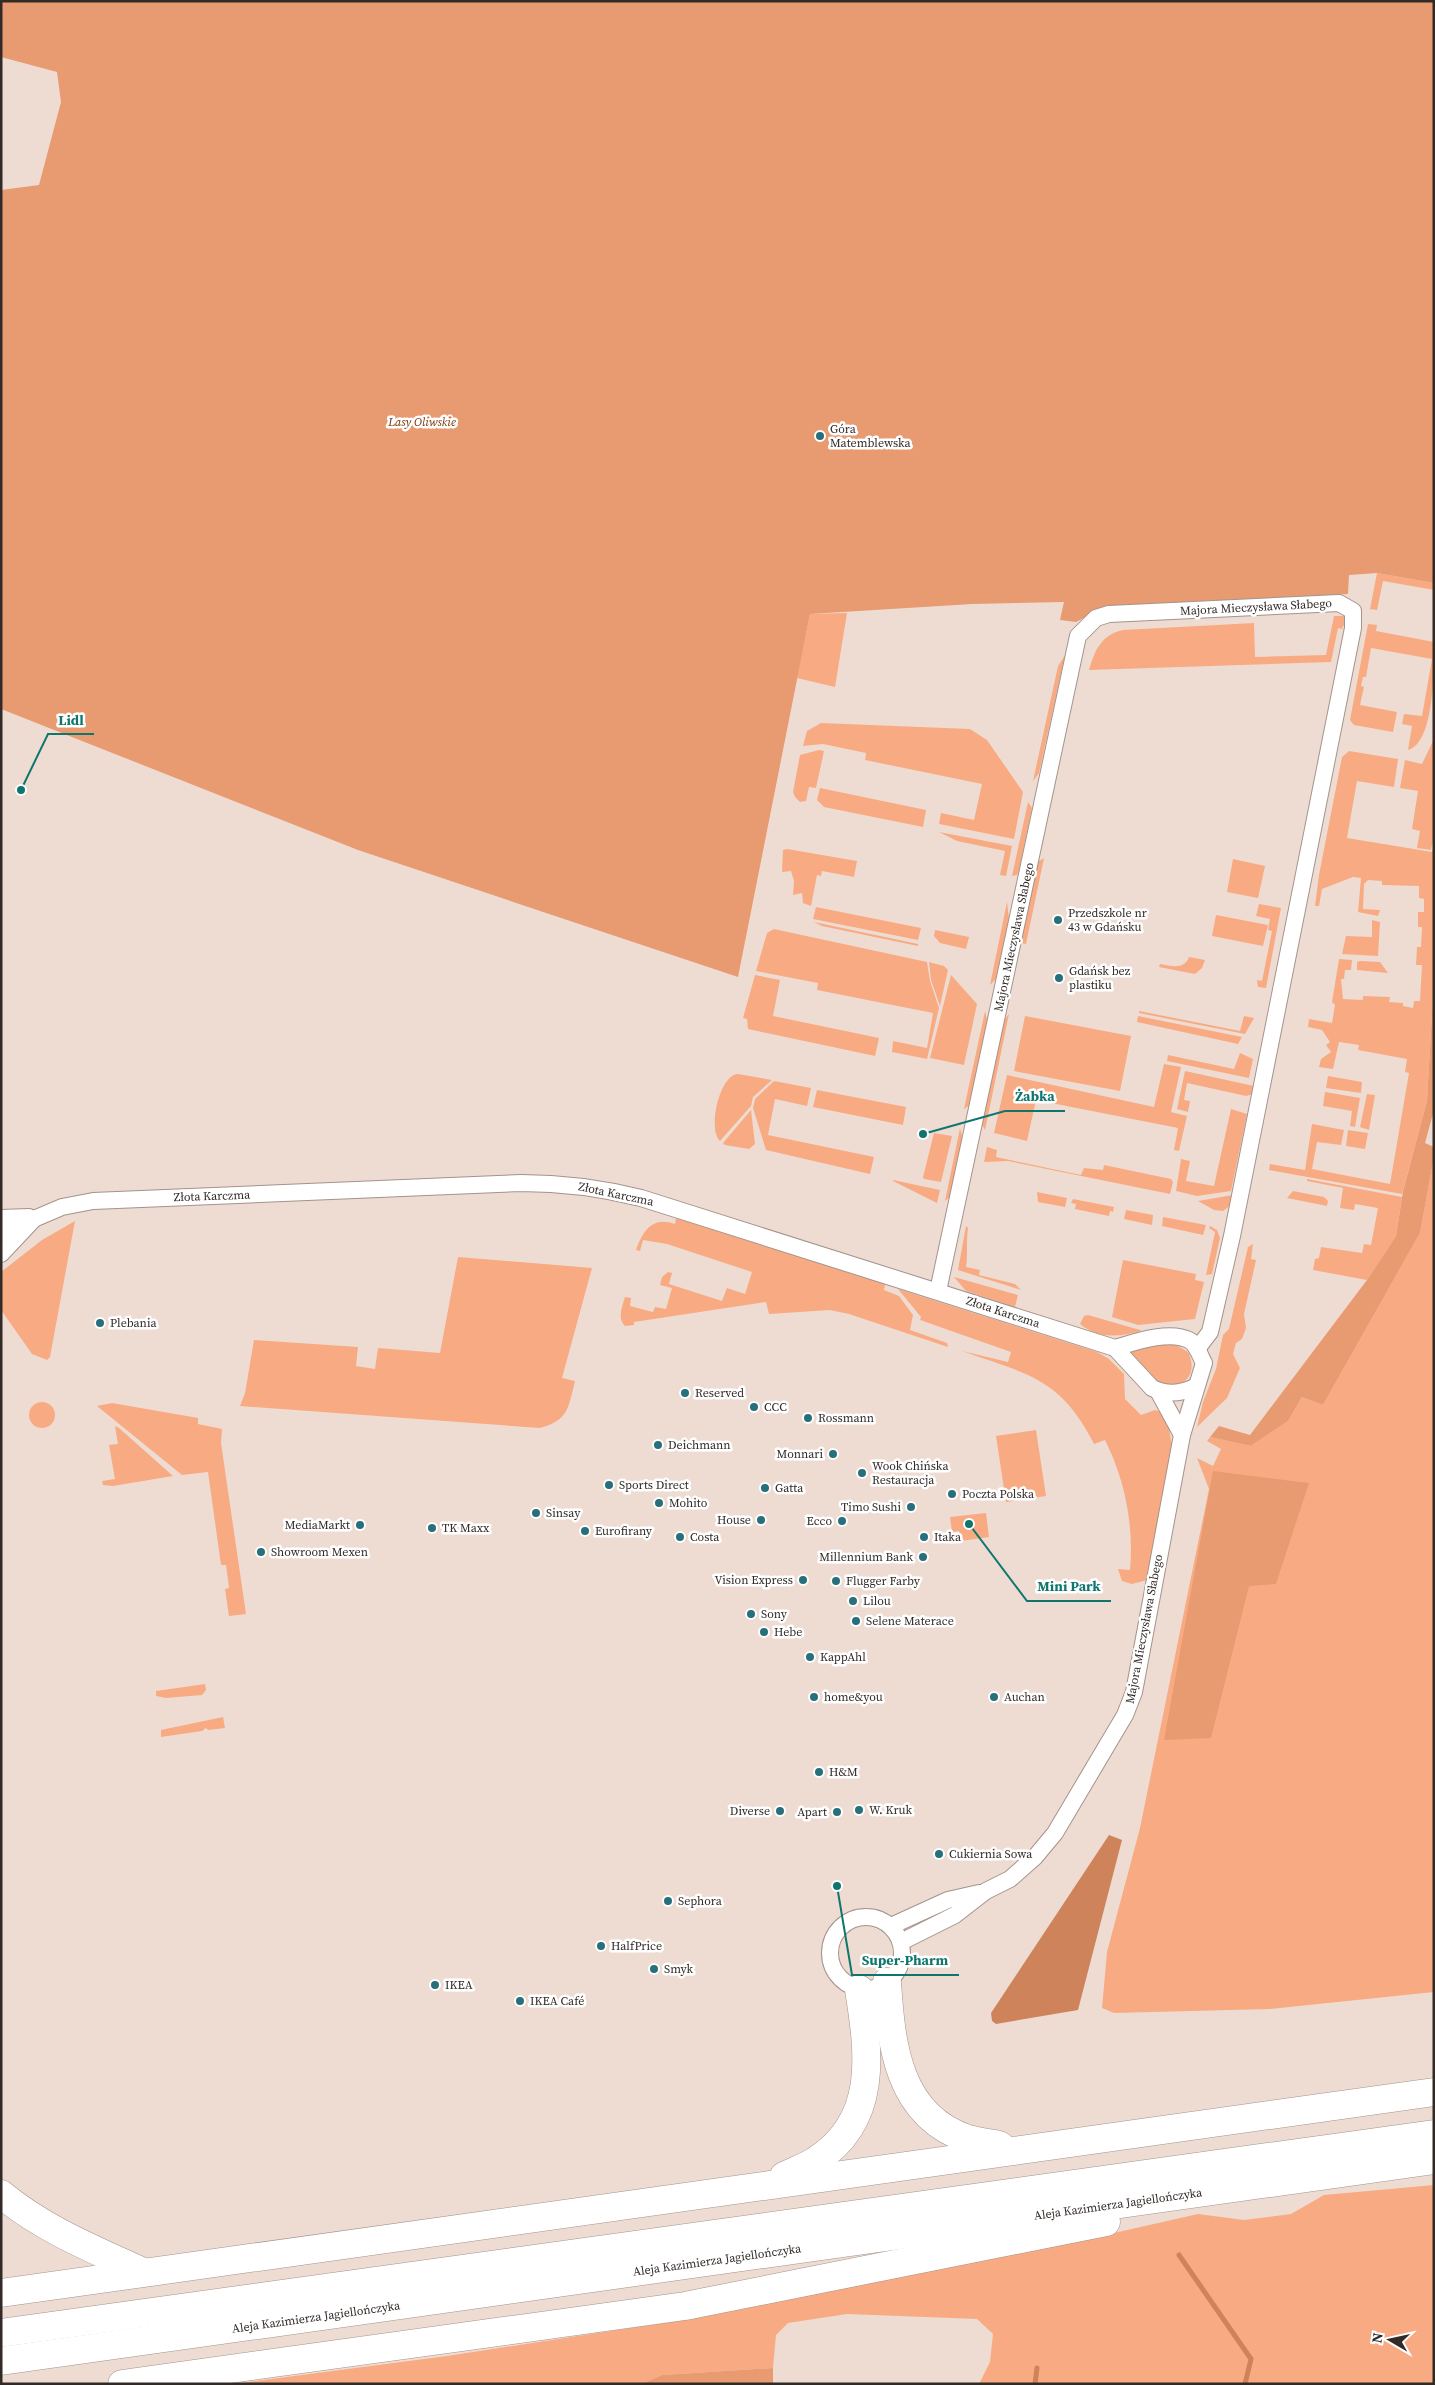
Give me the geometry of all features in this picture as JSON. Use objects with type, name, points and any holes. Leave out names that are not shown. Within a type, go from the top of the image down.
[{"type":"highway","points":[[887,1982],[894,2053],[910,2092],[936,2121],[953,2132],[969,2139],[999,2145],[1008,2152]]},
{"type":"highway","points":[[775,2185],[784,2176],[814,2162],[834,2146],[845,2136],[854,2121],[864,2092],[867,2061],[867,2043],[859,1989]]},
{"type":"highway","points":[[1,2293],[1434,2092]]},
{"type":"highway","name":"Aleja Kazimierza Jagiellończyka","points":[[1,2333],[1434,2134]]},
{"type":"highway","name":"Aleja Kazimierza Jagiellończyka","points":[[1,2361],[1434,2160]]},
{"type":"highway","points":[[122,2384],[168,2380],[685,2306],[1379,2167]]},
{"type":"highway","points":[[1,2194],[20,2210],[44,2225],[143,2272]]},
{"type":"street","name":"Majora Mieczysława Słabego","points":[[938,1291],[1078,636],[1096,618],[1109,614],[1339,603],[1353,611],[1353,628],[1230,1246],[1210,1332],[1197,1349]]},
{"type":"street","name":"Złota Karczma","points":[[1,1233],[62,1206],[93,1201],[521,1182],[563,1183],[597,1187],[641,1198],[1115,1348],[1152,1388],[1158,1391]]},
{"type":"street","name":"Złota Karczma","points":[[1,1218],[36,1217]]},
{"type":"street","name":"Złota Karczma","points":[[1,1254],[36,1217]]},
{"type":"street","points":[[1115,1348],[1149,1338],[1175,1337],[1190,1340],[1204,1363],[1195,1387],[1178,1393],[1158,1391]]},
{"type":"street","name":"Majora Mieczysława Słabego","points":[[986,1891],[1010,1879],[1035,1857],[1055,1832],[1131,1703],[1182,1435],[1195,1387]]},
{"type":"street","points":[[1158,1391],[1182,1435]]},
{"type":"street","points":[[891,1926],[948,1900],[986,1891]]},
{"type":"street","points":[[901,1942],[955,1914],[986,1891]]},
{"type":"street","points":[[867,1916],[880,1919],[891,1926],[901,1942],[900,1964],[895,1975],[878,1987],[859,1989],[840,1979],[830,1959],[831,1942],[840,1927],[854,1918],[867,1916]]},
{"type":"shaded area","points":[[1377,573],[1434,583],[1434,590],[1383,581],[1377,610],[1370,609]]},
{"type":"shaded area","points":[[847,613],[835,687],[797,678],[810,614]]},
{"type":"shaded area","points":[[1334,616],[1344,616],[1347,625],[1343,626],[1342,629],[1338,628],[1331,662],[1089,670],[1100,644],[1115,632],[1123,630],[1254,623],[1255,657],[1326,655]]},
{"type":"shaded area","points":[[1368,624],[1377,625],[1376,631],[1434,642],[1433,685],[1428,719],[1417,744],[1408,750],[1412,726],[1402,724],[1404,714],[1422,716],[1432,659],[1371,648],[1366,677],[1363,677],[1361,686],[1364,687],[1360,705],[1397,712],[1393,732],[1354,725],[1350,720]]},
{"type":"shaded area","points":[[1065,655],[1039,773],[1033,781],[1058,666]]},
{"type":"shaded area","points":[[821,723],[970,729],[987,740],[1023,792],[1014,839],[939,824],[941,813],[974,820],[982,784],[865,760],[866,753],[823,744],[803,746],[807,731]]},
{"type":"shaded area","points":[[1434,739],[1434,835],[1431,850],[1417,848],[1420,831],[1412,829],[1418,791],[1400,788],[1405,760],[1422,764]]},
{"type":"shaded area","points":[[819,750],[824,751],[816,788],[809,787],[806,801],[800,802],[793,792],[800,755]]},
{"type":"shaded area","points":[[1349,751],[1398,759],[1394,787],[1357,781],[1347,838],[1432,852],[1434,846],[1434,979],[1427,1101],[1402,1194],[1269,1170],[1270,1164],[1305,1170],[1312,1124],[1344,1130],[1341,1145],[1317,1142],[1312,1169],[1390,1184],[1409,1073],[1405,1072],[1407,1059],[1358,1050],[1359,1045],[1339,1042],[1333,1069],[1319,1067],[1321,1059],[1331,1052],[1326,1045],[1330,1042],[1322,1030],[1308,1027],[1309,1019],[1332,1023],[1335,1005],[1332,1002],[1339,959],[1352,960],[1351,970],[1345,970],[1344,979],[1341,979],[1343,999],[1363,1000],[1363,996],[1390,997],[1389,1002],[1403,1003],[1403,1006],[1413,1008],[1414,1001],[1420,1001],[1422,965],[1416,965],[1417,947],[1421,947],[1422,927],[1418,927],[1418,912],[1424,912],[1424,899],[1419,898],[1419,886],[1382,885],[1382,881],[1368,880],[1364,884],[1363,909],[1380,910],[1378,916],[1358,912],[1361,878],[1353,877],[1322,889],[1319,906],[1315,906],[1319,875],[1342,757]]},
{"type":"shaded area","points":[[820,788],[926,810],[923,827],[824,807],[817,800]]},
{"type":"shaded area","points":[[1028,802],[1032,808],[1019,870],[1017,875],[1012,876]]},
{"type":"shaded area","points":[[939,832],[1012,846],[1006,876],[1000,875],[1005,851],[957,841]]},
{"type":"shaded area","points":[[787,849],[857,861],[854,877],[822,871],[821,876],[817,875],[811,906],[803,903],[802,893],[793,895],[794,881],[791,871],[782,872],[783,850]]},
{"type":"shaded area","points":[[1044,858],[1026,944],[1020,943],[1036,863]]},
{"type":"shaded area","points":[[1233,859],[1265,866],[1258,898],[1227,892]]},
{"type":"shaded area","points":[[1007,902],[1009,919],[996,979],[990,985]]},
{"type":"shaded area","points":[[1259,904],[1281,908],[1266,988],[1258,987],[1257,980],[1262,981],[1272,931],[1268,930],[1270,919],[1256,916]]},
{"type":"shaded area","points":[[816,907],[921,928],[918,940],[813,919]]},
{"type":"shaded area","points":[[1216,915],[1268,925],[1263,946],[1212,936]]},
{"type":"shaded area","points":[[1372,920],[1380,922],[1378,956],[1342,954],[1346,936],[1372,937]]},
{"type":"shaded area","points":[[814,922],[918,944],[918,946],[822,926]]},
{"type":"shaded area","points":[[774,929],[927,962],[930,981],[939,1008],[927,1059],[892,1052],[893,1041],[927,1048],[933,1013],[817,990],[818,983],[756,971],[767,933]]},
{"type":"shaded area","points":[[935,930],[969,937],[966,949],[940,943],[934,936]]},
{"type":"shaded area","points":[[1189,957],[1205,960],[1202,968],[1195,974],[1159,967],[1160,964],[1173,966],[1184,964]]},
{"type":"shaded area","points":[[929,962],[944,966],[948,970],[940,1006],[931,980]]},
{"type":"shaded area","points":[[1357,962],[1380,962],[1388,973],[1357,970]]},
{"type":"shaded area","points":[[755,975],[780,980],[773,1016],[879,1038],[875,1056],[748,1029],[747,1019],[743,1018]]},
{"type":"shaded area","points":[[951,975],[977,1004],[964,1065],[930,1058]]},
{"type":"shaded area","points":[[985,1011],[988,1023],[970,1105],[964,1109]]},
{"type":"shaded area","points":[[1139,1011],[1240,1031],[1244,1016],[1254,1018],[1245,1034],[1139,1013]]},
{"type":"shaded area","points":[[1009,1014],[985,1130],[982,1125],[1003,1021]]},
{"type":"shaded area","points":[[1025,1016],[1131,1036],[1120,1091],[1014,1071]]},
{"type":"shaded area","points":[[1138,1016],[1242,1037],[1238,1044],[1137,1022]]},
{"type":"shaded area","points":[[1240,1053],[1253,1059],[1249,1078],[1167,1061],[1168,1055],[1234,1069]]},
{"type":"shaded area","points":[[1164,1064],[1181,1067],[1171,1112],[1187,1116],[1179,1151],[1174,1150],[1178,1128],[1036,1100],[1027,1141],[994,1133],[1007,1075],[1154,1107]]},
{"type":"shaded area","points":[[1185,1071],[1254,1086],[1253,1094],[1246,1096],[1187,1083],[1184,1100],[1190,1101],[1188,1112],[1177,1109]]},
{"type":"shaded area","points":[[738,1074],[772,1080],[753,1097],[751,1106],[720,1141],[716,1135],[715,1125],[717,1103],[726,1083],[732,1076]]},
{"type":"shaded area","points":[[1328,1076],[1362,1082],[1361,1093],[1326,1088]]},
{"type":"shaded area","points":[[774,1081],[811,1088],[807,1106],[775,1099],[768,1135],[874,1157],[870,1174],[766,1150],[753,1108],[755,1099]]},
{"type":"shaded area","points":[[817,1090],[906,1107],[903,1125],[813,1107]]},
{"type":"shaded area","points":[[1325,1092],[1360,1098],[1355,1127],[1350,1126],[1352,1111],[1323,1106]]},
{"type":"shaded area","points":[[1367,1094],[1375,1095],[1369,1130],[1360,1127]]},
{"type":"shaded area","points":[[1231,1109],[1247,1114],[1231,1191],[1197,1196],[1176,1191],[1181,1159],[1190,1161],[1186,1181],[1214,1186]]},
{"type":"shaded area","points":[[751,1110],[755,1144],[749,1149],[725,1145],[723,1143]]},
{"type":"shaded area","points":[[960,1128],[963,1140],[950,1197],[945,1201]]},
{"type":"shaded area","points":[[1348,1130],[1368,1133],[1365,1149],[1346,1146]]},
{"type":"shaded area","points":[[934,1133],[952,1136],[941,1182],[924,1179],[923,1177]]},
{"type":"shaded area","points":[[987,1147],[997,1150],[996,1157],[1081,1175],[1084,1168],[1103,1170],[1104,1165],[1171,1179],[1173,1182],[1170,1194],[1008,1161],[984,1162]]},
{"type":"shaded area","points":[[1434,1157],[1434,1992],[1270,2009],[1114,2013],[1102,2008],[1107,1952],[1140,1828],[1209,1489],[1197,1458],[1213,1466],[1221,1449],[1207,1441],[1210,1437],[1251,1446],[1288,1421],[1302,1397],[1323,1405],[1420,1233]]},
{"type":"shaded area","points":[[1307,1179],[1402,1197],[1396,1236],[1367,1280],[1313,1270],[1315,1259],[1319,1258],[1321,1247],[1362,1253],[1364,1244],[1371,1245],[1378,1208],[1355,1204],[1354,1210],[1340,1208],[1343,1188],[1307,1181]]},
{"type":"shaded area","points":[[893,1181],[940,1190],[937,1203]]},
{"type":"shaded area","points":[[1293,1191],[1324,1197],[1328,1201],[1327,1206],[1287,1198]]},
{"type":"shaded area","points":[[1037,1192],[1067,1198],[1065,1207],[1038,1202]]},
{"type":"shaded area","points":[[1233,1195],[1231,1205],[1223,1211],[1214,1210],[1198,1201]]},
{"type":"shaded area","points":[[1073,1199],[1114,1207],[1113,1212],[1110,1211],[1109,1216],[1075,1209],[1076,1204],[1071,1203]]},
{"type":"shaded area","points":[[1126,1210],[1153,1215],[1152,1225],[1124,1219]]},
{"type":"shaded area","points":[[1163,1217],[1206,1225],[1203,1235],[1162,1226]]},
{"type":"shaded area","points":[[676,1218],[885,1284],[884,1290],[899,1296],[913,1315],[910,1330],[947,1343],[948,1347],[849,1314],[830,1310],[769,1314],[766,1302],[634,1322],[634,1325],[625,1326],[621,1316],[625,1297],[631,1298],[630,1306],[653,1312],[655,1307],[666,1309],[672,1288],[660,1285],[662,1277],[668,1272],[672,1273],[669,1284],[722,1301],[727,1288],[745,1294],[752,1272],[667,1244],[643,1240],[640,1251],[636,1250],[645,1231],[650,1227],[660,1222],[675,1224]]},
{"type":"shaded area","points":[[75,1221],[50,1357],[47,1360],[32,1354],[1,1310],[1,1272],[42,1240]]},
{"type":"shaded area","points":[[966,1226],[968,1228],[966,1267],[980,1270],[979,1275],[1015,1284],[1021,1290],[958,1270]]},
{"type":"shaded area","points":[[1210,1226],[1217,1230],[1220,1238],[1212,1274],[1206,1275],[1215,1232],[1209,1228]]},
{"type":"shaded area","points":[[1253,1244],[1251,1259],[1256,1260],[1244,1314],[1246,1328],[1242,1339],[1236,1343],[1233,1354],[1240,1368],[1227,1398],[1197,1427],[1203,1402],[1216,1369],[1223,1335],[1229,1329],[1248,1247]]},
{"type":"shaded area","points":[[458,1257],[592,1268],[562,1378],[575,1381],[566,1412],[557,1421],[540,1428],[240,1406],[245,1393],[254,1340],[358,1347],[356,1366],[375,1369],[378,1348],[440,1353]]},
{"type":"shaded area","points":[[1123,1260],[1196,1274],[1195,1280],[1204,1282],[1195,1319],[1138,1325],[1112,1317]]},
{"type":"shaded area","points":[[954,1277],[1018,1295],[1015,1307],[966,1291]]},
{"type":"shaded area","points":[[898,1289],[1097,1352],[1109,1359],[1124,1374],[1125,1399],[1141,1415],[1155,1410],[1161,1412],[1168,1422],[1172,1447],[1147,1580],[1132,1584],[1122,1581],[1118,1569],[1130,1570],[1131,1536],[1123,1487],[1105,1440],[1094,1444],[1082,1422],[1069,1405],[1040,1381],[1024,1373],[962,1351],[1008,1362],[1011,1352],[920,1320],[921,1317]]},
{"type":"shaded area","points":[[1088,1315],[1141,1331],[1125,1335],[1109,1335],[1094,1332],[1080,1324],[1084,1316]]},
{"type":"shaded area","points":[[1173,1343],[1188,1352],[1191,1361],[1189,1376],[1178,1385],[1162,1385],[1153,1381],[1142,1371],[1127,1351],[1152,1344]]},
{"type":"shaded area","points":[[42,1402],[51,1406],[55,1415],[51,1424],[42,1428],[33,1424],[29,1415],[33,1406]]},
{"type":"shaded area","points":[[112,1403],[198,1418],[198,1424],[222,1429],[221,1443],[246,1614],[229,1616],[225,1589],[229,1588],[226,1565],[221,1565],[208,1472],[182,1475],[97,1406]]},
{"type":"shaded area","points":[[115,1426],[173,1476],[113,1486],[103,1485],[102,1481],[115,1479],[109,1445],[118,1444]]},
{"type":"shaded area","points":[[1036,1430],[1046,1496],[1006,1502],[996,1436]]},
{"type":"shaded area","points":[[986,1513],[989,1537],[961,1541],[959,1531],[952,1532],[950,1517]]},
{"type":"shaded area","points":[[205,1684],[206,1690],[202,1695],[166,1698],[156,1696],[156,1691]]},
{"type":"shaded area","points":[[223,1717],[225,1728],[208,1730],[206,1728],[202,1731],[161,1737],[161,1730]]},
{"type":"shaded area","points":[[1109,1835],[1122,1840],[1078,2010],[996,2024],[992,2021],[991,2013]]},
{"type":"shaded area","points":[[1434,2185],[1434,2384],[979,2384],[990,2362],[993,2334],[977,2319],[847,2314],[788,2323],[776,2335],[773,2368],[662,2375],[641,2384],[233,2384],[447,2356],[682,2320],[1105,2235],[1198,2214],[1244,2220],[1291,2214],[1324,2195]]},
{"type":"green space","name":"Lasy Oliwskie","points":[[1,1],[1434,1],[1434,583],[1377,573],[1349,575],[1348,594],[1119,605],[1101,609],[1076,622],[1060,620],[1064,602],[972,604],[810,614],[738,977],[358,850],[1,709],[1,190],[39,185],[61,102],[57,72],[1,57]]},
{"type":"green space","points":[[1434,979],[1434,1110],[1425,1143],[1434,1147],[1434,1157],[1420,1233],[1323,1405],[1302,1397],[1288,1421],[1251,1446],[1210,1437],[1219,1426],[1250,1435],[1367,1280],[1396,1236],[1403,1191],[1427,1101]]},
{"type":"green space","points":[[1213,1471],[1309,1483],[1276,1584],[1249,1586],[1211,1738],[1164,1740]]},
{"type":"green space","points":[[773,2368],[773,2384],[641,2384],[662,2375]]},
{"type":"waterway","points":[[1179,2255],[1251,2359],[1245,2384]]},
{"type":"waterway","points":[[1035,2384],[1037,2368]]},
{"type":"place","name":"Góra Matemblewska","points":[[820,436]]},
{"type":"place","name":"Lidl","points":[[21,790]]},
{"type":"place","name":"Przedszkole nr 43 w Gdańsku","points":[[1058,920]]},
{"type":"place","name":"Gdańsk bez plastiku","points":[[1059,978]]},
{"type":"place","name":"Żabka","points":[[923,1134]]},
{"type":"place","name":"Plebania","points":[[100,1323]]},
{"type":"place","name":"Reserved","points":[[685,1393]]},
{"type":"place","name":"CCC","points":[[754,1407]]},
{"type":"place","name":"Rossmann","points":[[808,1418]]},
{"type":"place","name":"Deichmann","points":[[658,1445]]},
{"type":"place","name":"Monnari","points":[[833,1454]]},
{"type":"place","name":"Wook Chińska Restauracja","points":[[862,1473]]},
{"type":"place","name":"Sports Direct","points":[[609,1485]]},
{"type":"place","name":"Gatta","points":[[765,1488]]},
{"type":"place","name":"Poczta Polska","points":[[952,1494]]},
{"type":"place","name":"Mohito","points":[[659,1503]]},
{"type":"place","name":"Timo Sushi","points":[[911,1507]]},
{"type":"place","name":"Sinsay","points":[[536,1513]]},
{"type":"place","name":"House","points":[[761,1520]]},
{"type":"place","name":"Ecco","points":[[842,1521]]},
{"type":"place","name":"Mini Park","points":[[969,1524]]},
{"type":"place","name":"MediaMarkt","points":[[360,1525]]},
{"type":"place","name":"TK Maxx","points":[[432,1528]]},
{"type":"place","name":"Eurofirany","points":[[585,1531]]},
{"type":"place","name":"Costa","points":[[680,1537]]},
{"type":"place","name":"Itaka","points":[[924,1537]]},
{"type":"place","name":"Showroom Mexen","points":[[261,1552]]},
{"type":"place","name":"Millennium Bank","points":[[923,1557]]},
{"type":"place","name":"Vision Express","points":[[803,1580]]},
{"type":"place","name":"Flugger Farby","points":[[836,1581]]},
{"type":"place","name":"Lilou","points":[[853,1601]]},
{"type":"place","name":"Sony","points":[[751,1614]]},
{"type":"place","name":"Selene Materace","points":[[856,1621]]},
{"type":"place","name":"Hebe","points":[[764,1632]]},
{"type":"place","name":"KappAhl","points":[[810,1657]]},
{"type":"place","name":"home&you","points":[[814,1697]]},
{"type":"place","name":"Auchan","points":[[994,1697]]},
{"type":"place","name":"H&M","points":[[819,1772]]},
{"type":"place","name":"W. Kruk","points":[[859,1810]]},
{"type":"place","name":"Diverse","points":[[780,1811]]},
{"type":"place","name":"Apart","points":[[837,1812]]},
{"type":"place","name":"Cukiernia Sowa","points":[[939,1854]]},
{"type":"place","name":"Super-Pharm","points":[[837,1886]]},
{"type":"place","name":"Sephora","points":[[668,1901]]},
{"type":"place","name":"HalfPrice","points":[[601,1946]]},
{"type":"place","name":"Smyk","points":[[654,1969]]},
{"type":"place","name":"IKEA","points":[[435,1985]]},
{"type":"place","name":"IKEA Café","points":[[520,2001]]}]
